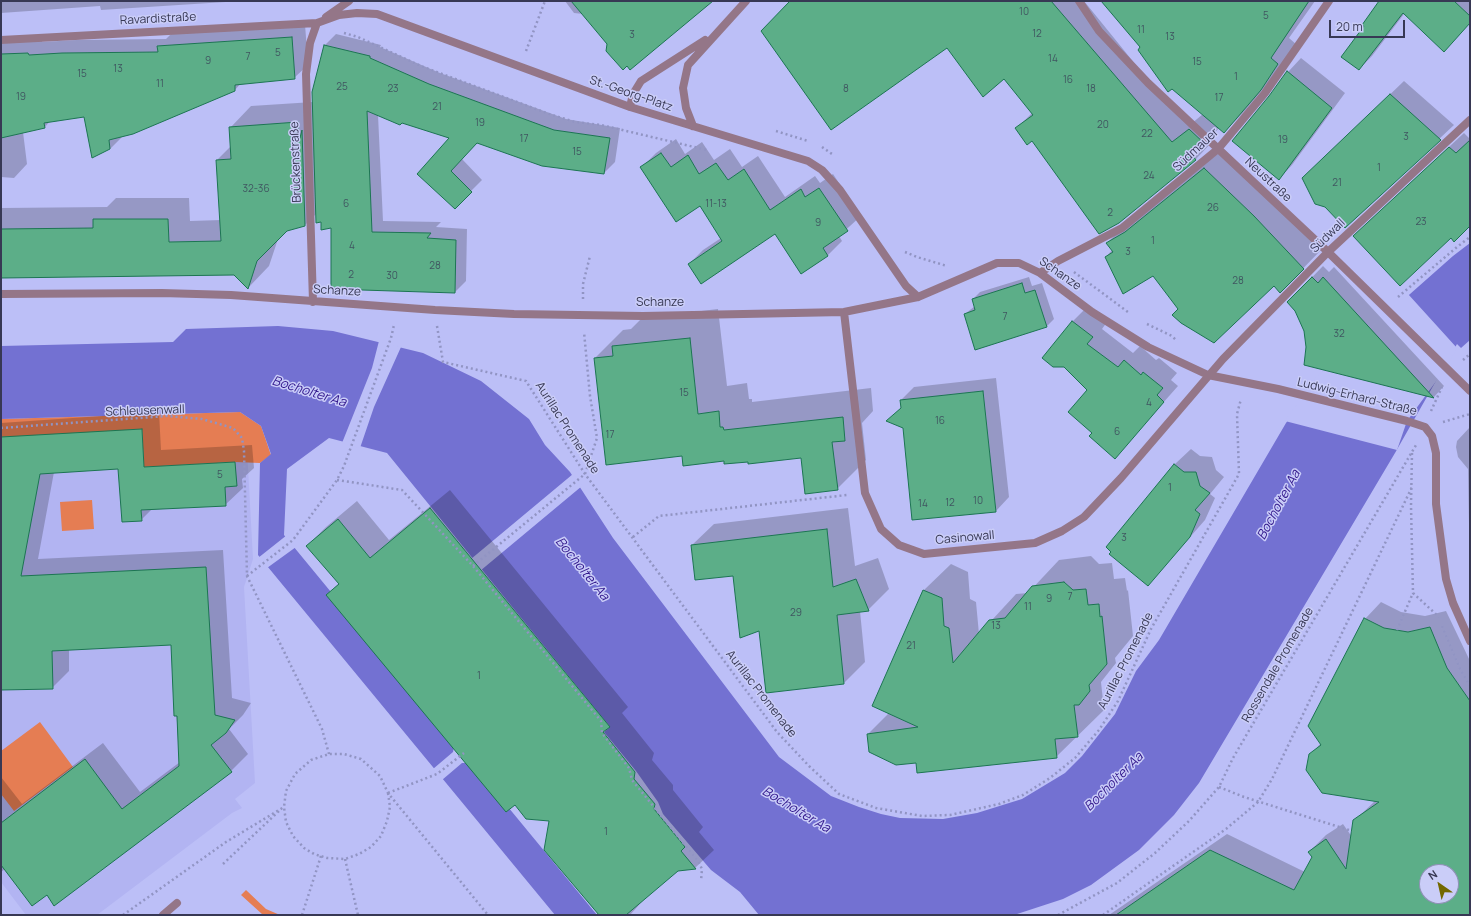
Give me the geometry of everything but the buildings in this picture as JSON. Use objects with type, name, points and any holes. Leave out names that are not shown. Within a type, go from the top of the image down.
[{"type":"street","points":[[317,23],[349,1]]},
{"type":"street","points":[[693,126],[686,108],[683,88],[688,64],[746,1]]},
{"type":"street","name":"Neustraße","points":[[1079,1],[1105,37],[1148,83],[1328,252],[1470,391]]},
{"type":"street","name":"Südmauer","points":[[1040,273],[1058,261],[1122,228],[1218,149],[1265,93],[1329,1]]},
{"type":"street","name":"St.-Georg-Platz","points":[[317,23],[345,14],[378,14],[630,107],[808,161],[822,170],[840,190],[906,286],[918,297]]},
{"type":"street","name":"Ravardistraße","points":[[1,40],[317,23]]},
{"type":"street","name":"Brückenstraße","points":[[313,302],[306,74],[310,43],[317,23]]},
{"type":"street","points":[[630,107],[633,94],[641,82],[713,36]]},
{"type":"street","name":"Südwall","points":[[1208,375],[1328,252],[1470,120]]},
{"type":"street","name":"Schanze","points":[[1,294],[162,293],[231,295],[434,310],[643,316],[844,312],[918,297],[997,263],[1019,263],[1040,273],[1092,312],[1148,347],[1208,375],[1278,389]]},
{"type":"street","name":"Casinowall","points":[[844,312],[865,493],[881,529],[899,545],[924,554],[1034,543],[1062,531],[1084,517],[1121,478],[1208,375]]},
{"type":"street","name":"Ludwig-Erhard-Straße","points":[[1278,389],[1413,423],[1425,427],[1432,436],[1436,453],[1436,504],[1446,579],[1453,602],[1470,641]]},
{"type":"street","points":[[163,915],[177,903]]},
{"type":"path","points":[[520,67],[545,1]]},
{"type":"path","points":[[338,31],[358,37],[421,66],[549,114],[575,122],[601,125],[624,131]]},
{"type":"path","points":[[773,131],[810,142]]},
{"type":"path","points":[[816,145],[828,150],[833,155]]},
{"type":"path","points":[[1387,309],[1456,246],[1470,237]]},
{"type":"path","points":[[904,252],[951,266]]},
{"type":"path","points":[[474,565],[577,479],[585,474],[597,438],[590,396],[582,314],[583,284],[590,256]]},
{"type":"path","points":[[1058,261],[1134,316]]},
{"type":"path","name":"Aurillac Promenade","points":[[434,310],[444,362],[526,381],[585,474],[776,732],[839,794],[876,808],[922,816],[950,815],[999,804],[1023,795],[1050,778],[1075,758],[1099,730],[1118,701],[1151,629],[1239,474],[1237,414],[1244,382]]},
{"type":"path","points":[[1146,324],[1172,336],[1177,341]]},
{"type":"path","points":[[329,754],[322,729],[247,576],[292,540],[337,480],[344,466],[391,338]]},
{"type":"path","name":"Rossendale Promenade","points":[[1058,915],[1117,883],[1155,853],[1189,821],[1219,787],[1234,758],[1412,453],[1425,427],[1449,370]]},
{"type":"path","points":[[1425,427],[1470,414]]},
{"type":"path","name":"Schleusenwall","points":[[1,428],[168,416],[202,419],[233,428],[242,438],[244,451],[247,576]]},
{"type":"path","points":[[337,480],[402,490],[474,565],[601,721],[602,733],[630,768],[632,780],[698,861],[702,869],[701,881]]},
{"type":"path","points":[[1103,915],[1226,829],[1258,802],[1272,779],[1412,487]]},
{"type":"path","points":[[633,537],[659,516],[865,493]]},
{"type":"path","points":[[1397,630],[1413,593]]},
{"type":"path","points":[[388,793],[438,774],[464,753]]},
{"type":"path","points":[[388,793],[390,807],[388,821],[381,836],[371,847],[359,854],[345,859],[321,856],[304,848],[292,836],[286,822],[284,807],[286,791],[295,774],[311,760],[329,754],[344,754],[361,759],[380,776],[388,793],[488,915]]},
{"type":"path","points":[[1219,787],[1258,802],[1352,831]]},
{"type":"path","points":[[222,864],[284,807]]},
{"type":"path","points":[[123,915],[226,842],[284,807]]},
{"type":"path","points":[[302,915],[321,856]]},
{"type":"path","points":[[345,859],[358,915]]},
{"type":"shaded area","points":[[240,412],[261,426],[271,455],[260,463],[235,462],[144,467],[142,429],[1,440],[1,419]]},
{"type":"shaded area","points":[[1,439],[247,449],[253,559],[244,587],[255,783],[235,799],[242,808],[232,813],[97,915],[26,915],[1,882]]},
{"type":"shaded area","points":[[92,500],[94,529],[62,531],[60,502]]},
{"type":"shaded area","points":[[40,722],[73,767],[14,811],[1,794],[1,751]]},
{"type":"shaded area","points":[[246,890],[266,909],[280,915],[262,914],[241,895]]},
{"type":"water","name":"Bocholter Aa","points":[[1470,243],[1470,340],[1461,348],[1457,344],[1395,453],[1199,783],[1174,815],[1139,850],[1091,885],[1063,899],[1014,915],[759,915],[740,892],[711,870],[663,814],[658,802],[636,771],[604,732],[610,727],[387,453],[329,438],[287,469],[284,535],[597,915],[555,915],[258,555],[260,463],[271,454],[261,426],[240,412],[1,419],[1,346],[173,342],[186,329],[278,326],[333,331],[423,353],[481,381],[529,419],[545,445],[570,472],[613,538],[779,757],[831,796],[859,807],[900,818],[943,819],[977,813],[1022,799],[1065,773],[1082,756],[1115,714],[1136,671],[1159,640],[1286,423],[1323,371],[1453,256]]},
{"type":"pier","points":[[1408,294],[1457,348],[1448,365],[1407,421],[1397,450],[1285,421],[1316,377]]},
{"type":"pier","points":[[379,341],[401,347],[374,407],[360,448],[342,443],[372,368]]},
{"type":"pier","points":[[573,474],[582,486],[480,571],[471,559]]},
{"type":"pier","points":[[287,535],[296,547],[267,568],[258,558]]},
{"type":"pier","points":[[454,747],[471,763],[462,763],[442,780],[433,769],[453,752]]}]
